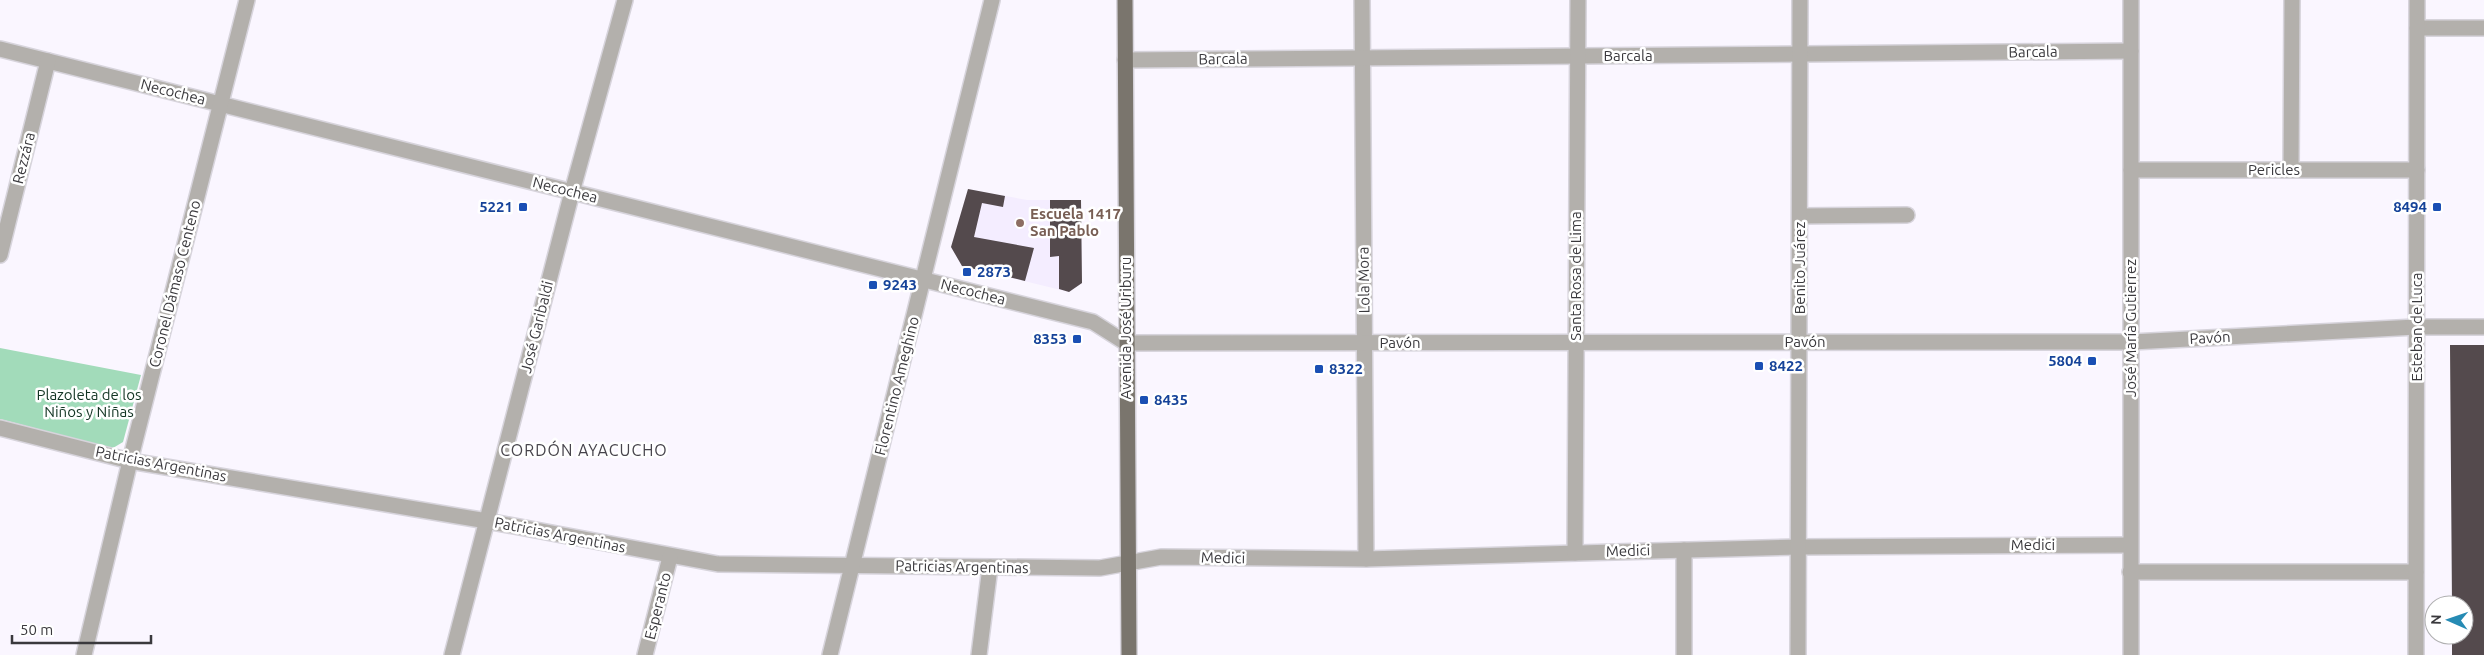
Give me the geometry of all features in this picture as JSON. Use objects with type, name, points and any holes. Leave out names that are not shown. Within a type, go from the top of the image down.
[{"type":"main road","name":"Avenida José Uriburu","points":[[1125,0],[1129,655]]},
{"type":"street","name":"Coronel Dámaso Centeno","points":[[84,655],[130,461],[247,0]]},
{"type":"street","name":"José Garibaldi","points":[[452,655],[572,192],[625,0]]},
{"type":"street","name":"Florentino Ameghino","points":[[830,655],[992,0]]},
{"type":"street","name":"Lola Mora","points":[[1362,0],[1366,559]]},
{"type":"street","name":"Santa Rosa de Lima","points":[[1575,553],[1578,0]]},
{"type":"street","name":"Benito Juárez","points":[[1798,655],[1800,0]]},
{"type":"street","name":"José María Gutierrez","points":[[2131,0],[2131,655]]},
{"type":"street","points":[[2291,170],[2292,0]]},
{"type":"street","name":"Esteban de Luca","points":[[2416,655],[2417,0]]},
{"type":"street","points":[[2417,28],[2484,28]]},
{"type":"street","name":"Necochea","points":[[0,49],[1093,322],[1126,343]]},
{"type":"street","name":"Barcala","points":[[1125,60],[2131,51]]},
{"type":"street","name":"Rezzára","points":[[0,255],[48,61]]},
{"type":"street","name":"Pericles","points":[[2131,170],[2417,170]]},
{"type":"street","points":[[1800,216],[1907,215]]},
{"type":"street","name":"Pavón","points":[[1126,343],[2132,342],[2416,327],[2484,327]]},
{"type":"street","name":"Patricias Argentinas","points":[[0,428],[130,461],[487,521],[670,557],[718,564],[1100,568],[1127,563]]},
{"type":"street","name":"Medici","points":[[1127,563],[1161,557],[1366,559],[1798,546],[2130,545]]},
{"type":"street","points":[[1684,550],[1684,655]]},
{"type":"street","name":"Esperanto","points":[[645,655],[670,557]]},
{"type":"street","points":[[979,655],[990,567]]},
{"type":"street","points":[[2130,572],[2416,572]]},
{"type":"shaded area","name":"Escuela 1417 San Pablo","points":[[968,189],[1027,200],[1081,200],[1082,283],[1069,292],[962,266],[951,247]]},
{"type":"green space","name":"Plazoleta de los Niños y Niñas","points":[[0,348],[141,375],[123,442],[113,448],[102,446],[0,419]]},
{"type":"building","points":[[968,189],[1005,196],[1003,207],[982,203],[974,237],[1034,248],[1025,281],[962,266],[951,247]]},
{"type":"building","points":[[1050,200],[1081,200],[1082,283],[1069,292],[1059,289],[1059,256],[1050,257]]},
{"type":"building","points":[[2450,345],[2484,345],[2484,655],[2452,655],[2452,645],[2474,645],[2474,595],[2452,595]]},
{"type":"place","name":"5221","points":[[523,207]]},
{"type":"place","name":"8494","points":[[2437,207]]},
{"type":"place","name":"Escuela 1417 San Pablo","points":[[1020,223]]},
{"type":"place","name":"2873","points":[[967,272]]},
{"type":"place","name":"9243","points":[[873,285]]},
{"type":"place","name":"8353","points":[[1077,339]]},
{"type":"place","name":"5804","points":[[2092,361]]},
{"type":"place","name":"8422","points":[[1759,366]]},
{"type":"place","name":"8322","points":[[1319,369]]},
{"type":"place","name":"8435","points":[[1144,400]]},
{"type":"district","name":"CORDÓN AYACUCHO","points":[[584,450]]}]
